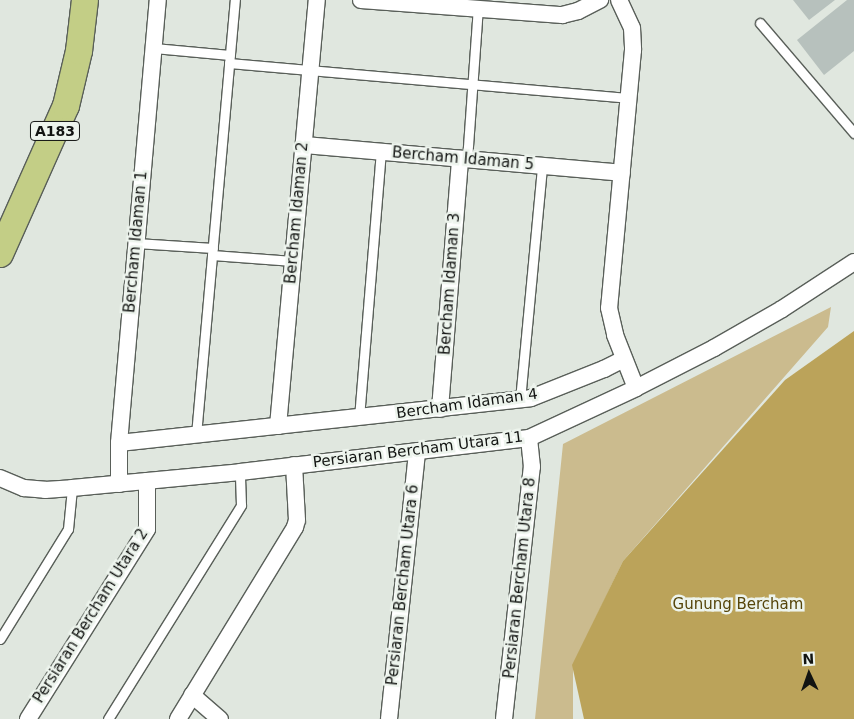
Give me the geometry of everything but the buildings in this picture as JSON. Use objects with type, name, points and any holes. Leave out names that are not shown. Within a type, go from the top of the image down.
[{"type":"main road","name":"A183","points":[[0,254],[66,106],[79,51],[84,0]]},
{"type":"street","name":"Bercham Idaman 1","points":[[119,484],[119,443],[158,0]]},
{"type":"street","name":"Bercham Idaman 2","points":[[278,426],[317,0]]},
{"type":"street","points":[[361,0],[562,15],[570,14],[600,0]]},
{"type":"street","points":[[619,0],[632,28],[633,50],[609,308],[624,359],[636,388]]},
{"type":"street","name":"Bercham Idaman 5","points":[[304,145],[622,174]]},
{"type":"street","name":"Bercham Idaman 3","points":[[440,409],[464,159]]},
{"type":"street","name":"Persiaran Bercham Utara 11","points":[[0,478],[24,488],[72,488],[240,472],[529,438],[636,388],[782,309],[854,262]]},
{"type":"street","name":"Bercham Idaman 4","points":[[119,443],[520,400],[544,394],[624,359]]},
{"type":"street","name":"Persiaran Bercham Utara 8","points":[[504,719],[532,466],[529,438]]},
{"type":"street","name":"Persiaran Bercham Utara 6","points":[[389,719],[417,451]]},
{"type":"street","points":[[178,719],[295,527],[297,520],[294,465]]},
{"type":"street","name":"Persiaran Bercham Utara 2","points":[[28,719],[148,527],[148,481]]},
{"type":"street","points":[[192,695],[220,719]]},
{"type":"lane","points":[[196,435],[235,0]]},
{"type":"lane","points":[[464,159],[473,84],[478,8]]},
{"type":"lane","points":[[760,22],[854,133]]},
{"type":"lane","points":[[154,48],[310,70],[630,98]]},
{"type":"lane","points":[[359,418],[381,152]]},
{"type":"lane","points":[[520,400],[542,166]]},
{"type":"lane","points":[[136,243],[293,261]]},
{"type":"lane","points":[[108,719],[241,505],[240,472]]},
{"type":"lane","points":[[0,639],[68,529],[72,488]]},
{"type":"shaded area","points":[[831,307],[828,327],[623,561],[573,665],[573,719],[535,719],[563,444]]},
{"type":"green space","name":"Gunung Bercham","points":[[854,331],[854,719],[584,719],[572,665],[623,561],[785,380]]}]
